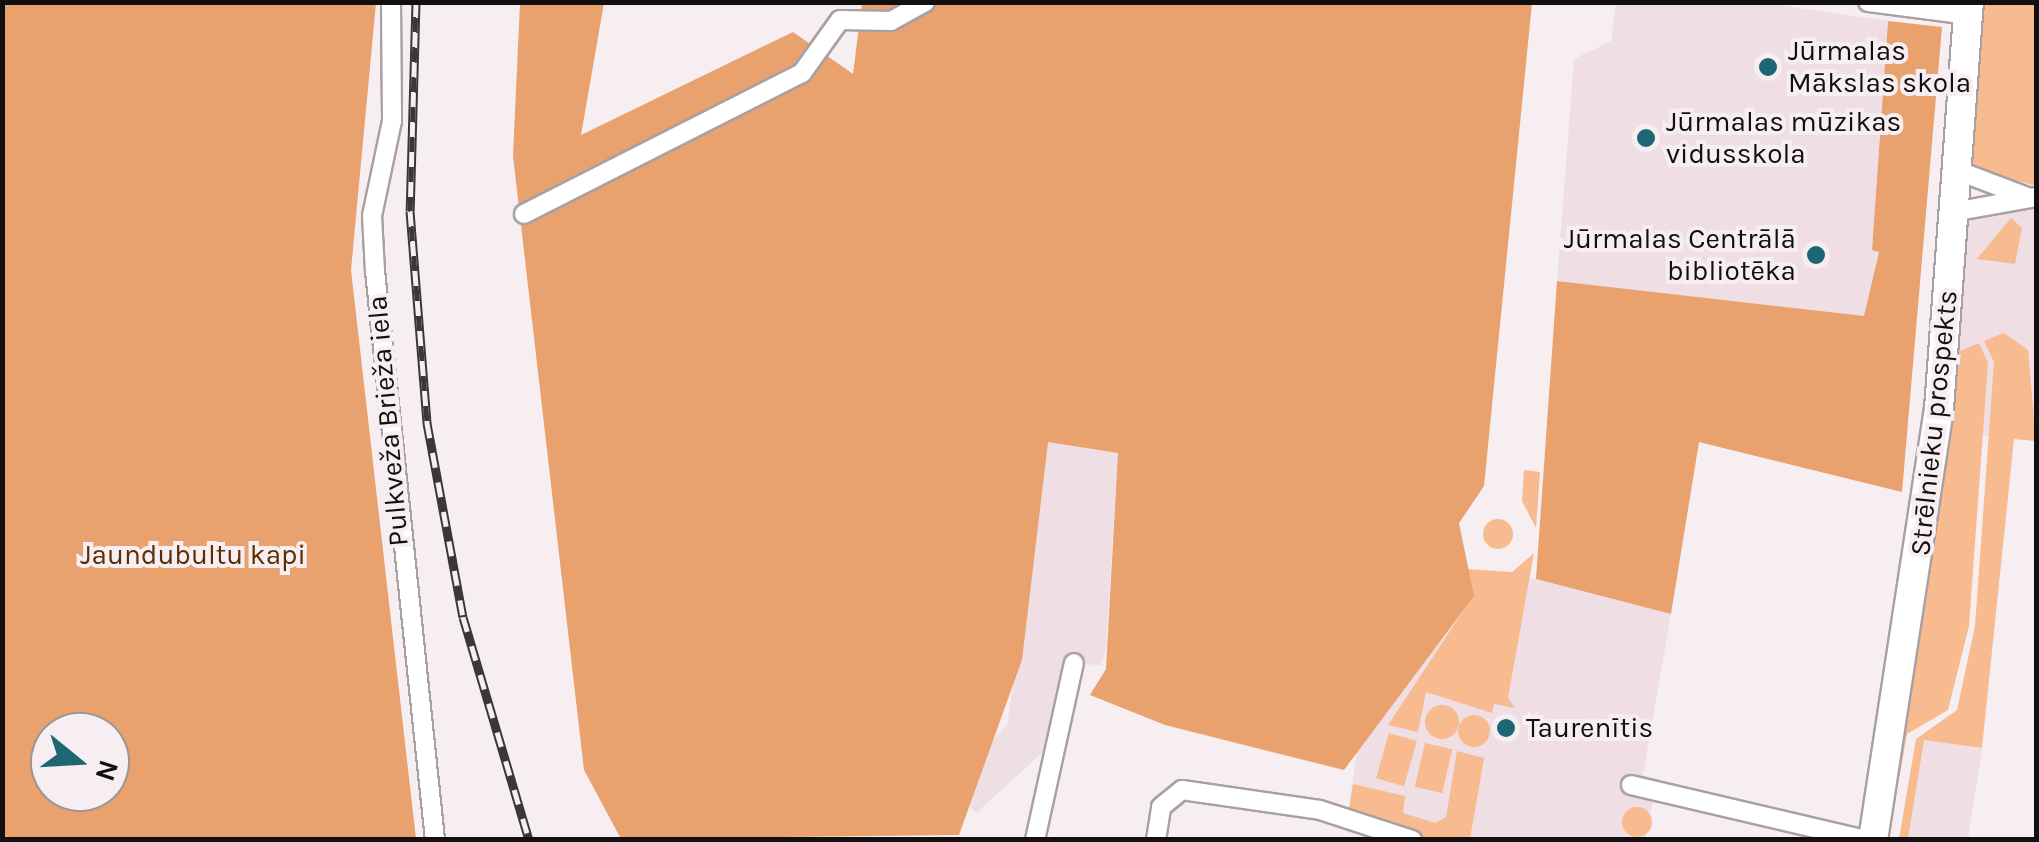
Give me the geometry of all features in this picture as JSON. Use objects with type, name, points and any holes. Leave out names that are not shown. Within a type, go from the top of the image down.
[{"type":"main road","name":"Strēlnieku prospekts","points":[[1869,840],[1926,516],[1969,9]]},
{"type":"street","name":"Pulkveža Brieža iela","points":[[390,2],[392,121],[372,216],[374,272],[435,840]]},
{"type":"street","points":[[524,214],[802,73],[841,11],[891,21],[925,2]]},
{"type":"street","points":[[1868,2],[1969,9]]},
{"type":"street","points":[[1956,170],[2032,198]]},
{"type":"street","points":[[1953,212],[2032,198]]},
{"type":"street","points":[[1036,840],[1074,663]]},
{"type":"street","points":[[1631,786],[1869,840]]},
{"type":"street","points":[[1156,840],[1161,807],[1182,790],[1320,810],[1412,840]]},
{"type":"shaded area","points":[[1616,3],[1766,3],[1888,21],[1872,249],[1879,251],[1864,317],[1557,281],[1574,59],[1611,41]]},
{"type":"shaded area","points":[[1979,3],[2036,3],[2036,186],[1974,169],[1965,157]]},
{"type":"shaded area","points":[[2036,208],[2036,441],[1947,432],[1964,219]]},
{"type":"shaded area","points":[[2011,218],[2022,228],[2015,264],[1977,259]]},
{"type":"shaded area","points":[[2004,333],[2028,350],[2036,441],[2014,439],[1982,748],[1924,740],[1908,839],[1899,839],[1916,739],[1957,710],[1975,626],[1994,362],[1984,341]]},
{"type":"shaded area","points":[[1979,343],[1988,363],[1969,626],[1948,710],[1907,734],[1889,836],[1953,354]]},
{"type":"shaded area","points":[[1008,387],[1118,452],[1106,650],[1101,665],[1065,663],[1042,753],[976,813],[951,783],[1007,725],[1041,497]]},
{"type":"shaded area","points":[[1524,470],[1540,472],[1536,528],[1522,501]]},
{"type":"shaded area","points":[[1498,519],[1512,528],[1513,534],[1504,548],[1498,549],[1484,540],[1483,534],[1492,520]]},
{"type":"shaded area","points":[[1534,553],[1508,698],[1515,708],[1494,704],[1492,713],[1426,692],[1418,732],[1388,725],[1473,596],[1465,569],[1512,572]]},
{"type":"shaded area","name":"Taurenītis","points":[[1384,557],[1536,579],[1671,614],[1643,775],[1658,779],[1645,839],[1423,839],[1349,808]]},
{"type":"shaded area","points":[[1442,705],[1454,710],[1459,722],[1454,734],[1442,739],[1430,734],[1425,722],[1430,710]]},
{"type":"shaded area","points":[[1474,715],[1485,720],[1490,731],[1485,742],[1474,747],[1463,742],[1458,731],[1463,720]]},
{"type":"shaded area","points":[[1389,733],[1417,741],[1404,786],[1376,778]]},
{"type":"shaded area","points":[[1923,739],[1982,748],[1968,840],[1907,840]]},
{"type":"shaded area","points":[[1425,743],[1452,749],[1442,793],[1415,787]]},
{"type":"shaded area","points":[[1457,751],[1484,758],[1470,839],[1422,839],[1349,808],[1353,784],[1405,796],[1403,813],[1435,823],[1446,817]]},
{"type":"shaded area","points":[[1637,807],[1648,811],[1652,822],[1648,833],[1637,837],[1626,833],[1622,822],[1626,811]]},
{"type":"green space","name":"Jaundubultu kapi","points":[[2,3],[376,3],[351,270],[416,839],[3,839]]},
{"type":"green space","points":[[520,3],[604,3],[581,135],[793,32],[853,74],[862,3],[1532,3],[1484,486],[1459,523],[1474,596],[1344,770],[1165,725],[1090,695],[1106,669],[1118,453],[1048,442],[1022,660],[959,835],[621,839],[584,770],[513,156]]},
{"type":"green space","points":[[1888,21],[1942,27],[1902,492],[1699,442],[1671,614],[1536,579],[1557,281],[1864,316],[1879,252],[1872,250]]},
{"type":"railway","points":[[416,2],[410,211],[427,423],[463,617],[529,840]]},
{"type":"place","name":"Jūrmalas Mākslas skola","points":[[1768,67]]},
{"type":"place","name":"Jūrmalas mūzikas vidusskola","points":[[1646,138]]},
{"type":"place","name":"Jūrmalas Centrālā bibliotēka","points":[[1816,255]]},
{"type":"place","name":"Taurenītis","points":[[1506,728]]}]
